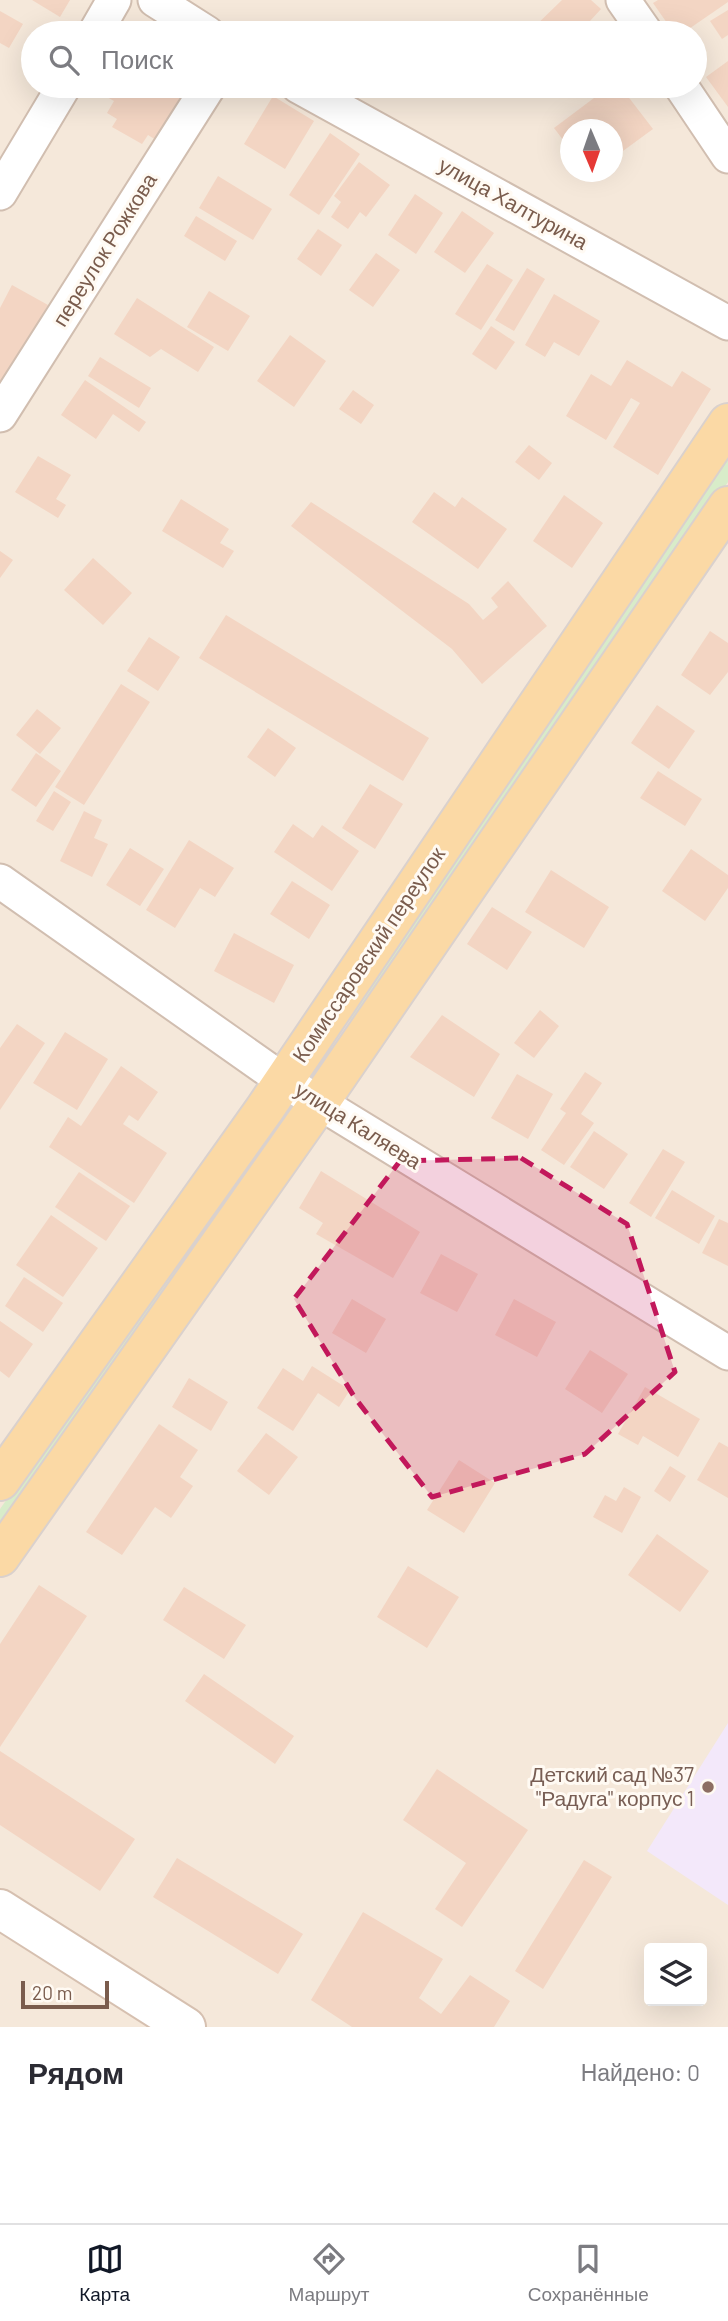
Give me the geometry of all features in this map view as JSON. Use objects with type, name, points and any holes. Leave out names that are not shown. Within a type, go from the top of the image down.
[{"type":"main road","name":"Комиссаровский переулок","points":[[0,1481],[284,1081],[728,423]]},
{"type":"main road","name":"Комиссаровский переулок","points":[[0,1557],[319,1103],[728,506]]},
{"type":"main road","points":[[0,1909],[186,2027]]},
{"type":"street","points":[[101,21],[114,0]]},
{"type":"street","points":[[155,0],[188,21]]},
{"type":"street","points":[[624,0],[638,21]]},
{"type":"street","points":[[0,193],[57,98]]},
{"type":"street","name":"переулок Рожкова","points":[[0,415],[201,98]]},
{"type":"street","name":"улица Халтурина","points":[[320,98],[728,323]]},
{"type":"street","points":[[689,98],[728,156]]},
{"type":"street","name":"улица Каляева","points":[[0,881],[284,1081],[728,1353]]},
{"type":"highlighted area","points":[[521,1158],[627,1224],[675,1372],[585,1454],[432,1497],[355,1398],[294,1299],[400,1161]]},
{"type":"shaded area","points":[[0,0],[728,0],[728,2027],[0,2027]]},
{"type":"shaded area","name":"Детский сад №37 \"Радуга\" корпус 1","points":[[728,1723],[728,1905],[647,1851]]},
{"type":"green space","points":[[728,455],[728,482],[354,1023],[342,1014]]},
{"type":"green space","points":[[262,1137],[272,1144],[0,1531],[0,1509]]},
{"type":"building","points":[[32,0],[70,0],[60,17]]},
{"type":"building","points":[[562,0],[591,0],[601,9],[590,21],[540,21]]},
{"type":"building","points":[[658,0],[728,0],[700,21],[666,21],[653,3]]},
{"type":"building","points":[[728,10],[728,35],[722,39],[710,21]]},
{"type":"building","points":[[0,11],[21,23],[21,27],[9,48],[0,43]]},
{"type":"building","points":[[728,61],[728,107],[707,78]]},
{"type":"building","points":[[109,98],[179,98],[169,117],[174,119],[161,143],[148,135],[142,144],[112,127],[117,119],[107,113],[114,101]]},
{"type":"building","points":[[272,98],[276,98],[314,121],[285,169],[244,144]]},
{"type":"building","points":[[594,98],[629,98],[653,129],[623,151],[623,119],[566,119]]},
{"type":"building","points":[[560,124],[560,136],[554,128]]},
{"type":"building","points":[[330,133],[360,154],[319,215],[289,195]]},
{"type":"building","points":[[359,162],[390,185],[366,217],[360,212],[348,229],[331,217],[341,202],[334,196]]},
{"type":"building","points":[[218,176],[272,209],[253,240],[199,208]]},
{"type":"building","points":[[415,194],[443,213],[416,254],[388,235]]},
{"type":"building","points":[[462,211],[494,233],[465,273],[434,252]]},
{"type":"building","points":[[196,216],[237,241],[225,261],[184,236]]},
{"type":"building","points":[[318,229],[342,245],[321,276],[297,259]]},
{"type":"building","points":[[376,253],[400,270],[373,307],[349,290]]},
{"type":"building","points":[[487,264],[513,280],[481,330],[455,314]]},
{"type":"building","points":[[527,268],[545,279],[514,331],[495,320]]},
{"type":"building","points":[[12,285],[48,305],[0,393],[0,308]]},
{"type":"building","points":[[209,291],[250,316],[228,351],[187,327]]},
{"type":"building","points":[[554,294],[600,321],[579,356],[554,342],[545,357],[525,345]]},
{"type":"building","points":[[137,298],[214,347],[198,372],[161,349],[150,357],[114,334]]},
{"type":"building","points":[[491,326],[515,342],[496,370],[472,354]]},
{"type":"building","points":[[290,335],[326,361],[294,407],[257,381]]},
{"type":"building","points":[[100,357],[151,388],[139,408],[88,376]]},
{"type":"building","points":[[627,360],[672,387],[682,371],[711,389],[658,475],[613,447],[640,403],[631,398],[606,440],[566,416],[591,374],[611,386]]},
{"type":"building","points":[[85,380],[146,422],[139,432],[113,414],[96,439],[61,415]]},
{"type":"building","points":[[353,390],[374,405],[361,424],[339,409]]},
{"type":"building","points":[[529,445],[552,463],[539,480],[515,462]]},
{"type":"building","points":[[38,456],[71,475],[56,499],[66,505],[58,518],[15,492]]},
{"type":"building","points":[[434,492],[455,507],[462,497],[507,529],[478,569],[412,522]]},
{"type":"building","points":[[564,495],[603,523],[572,568],[533,541]]},
{"type":"building","points":[[181,499],[229,529],[220,543],[234,551],[223,568],[162,531]]},
{"type":"building","points":[[311,502],[469,604],[483,620],[498,607],[491,598],[508,581],[547,626],[482,684],[452,649],[291,526]]},
{"type":"building","points":[[0,551],[13,560],[0,578]]},
{"type":"building","points":[[93,558],[132,593],[103,625],[64,590]]},
{"type":"building","points":[[226,615],[429,738],[403,781],[199,658]]},
{"type":"building","points":[[710,631],[728,643],[728,672],[710,695],[681,675]]},
{"type":"building","points":[[149,637],[180,657],[158,691],[127,671]]},
{"type":"building","points":[[121,684],[150,702],[84,805],[55,787]]},
{"type":"building","points":[[657,705],[695,731],[669,769],[631,743]]},
{"type":"building","points":[[37,709],[61,728],[40,754],[16,735]]},
{"type":"building","points":[[268,728],[296,748],[275,777],[247,757]]},
{"type":"building","points":[[36,753],[61,771],[36,807],[11,790]]},
{"type":"building","points":[[658,771],[702,799],[685,826],[640,798]]},
{"type":"building","points":[[370,784],[403,804],[375,849],[342,828]]},
{"type":"building","points":[[54,791],[71,802],[53,831],[36,821]]},
{"type":"building","points":[[84,811],[102,820],[94,838],[108,844],[92,877],[60,861]]},
{"type":"building","points":[[293,824],[313,838],[322,825],[359,851],[332,891],[274,852]]},
{"type":"building","points":[[189,840],[234,868],[215,897],[200,888],[175,928],[146,910]]},
{"type":"building","points":[[130,848],[164,869],[140,906],[106,885]]},
{"type":"building","points":[[691,849],[728,875],[728,888],[705,921],[662,891]]},
{"type":"building","points":[[551,870],[609,907],[584,948],[525,912]]},
{"type":"building","points":[[292,881],[330,905],[309,939],[270,914]]},
{"type":"building","points":[[492,907],[532,932],[507,970],[467,944]]},
{"type":"building","points":[[234,933],[294,965],[274,1003],[214,971]]},
{"type":"building","points":[[540,1010],[559,1026],[534,1058],[514,1043]]},
{"type":"building","points":[[442,1015],[500,1054],[474,1097],[410,1057]]},
{"type":"building","points":[[17,1024],[45,1043],[0,1110],[0,1048]]},
{"type":"building","points":[[65,1032],[108,1059],[77,1110],[33,1083]]},
{"type":"building","points":[[121,1066],[158,1092],[138,1121],[129,1115],[123,1124],[167,1153],[134,1203],[49,1147],[68,1117],[81,1126]]},
{"type":"building","points":[[585,1072],[602,1083],[581,1114],[594,1123],[564,1165],[541,1150],[566,1113],[560,1109]]},
{"type":"building","points":[[517,1074],[553,1094],[528,1139],[491,1118]]},
{"type":"building","points":[[594,1131],[628,1154],[604,1189],[570,1167]]},
{"type":"building","points":[[663,1149],[685,1162],[651,1217],[629,1203]]},
{"type":"building","points":[[321,1171],[420,1232],[393,1278],[316,1234],[323,1223],[299,1208]]},
{"type":"building","points":[[79,1172],[130,1206],[106,1241],[55,1207]]},
{"type":"building","points":[[672,1190],[715,1216],[699,1244],[655,1218]]},
{"type":"building","points":[[51,1215],[98,1248],[63,1297],[16,1265]]},
{"type":"building","points":[[719,1219],[728,1223],[728,1266],[702,1253]]},
{"type":"building","points":[[441,1254],[478,1274],[457,1312],[420,1293]]},
{"type":"building","points":[[24,1277],[63,1303],[43,1332],[5,1306]]},
{"type":"building","points":[[352,1299],[386,1319],[366,1353],[332,1333]]},
{"type":"building","points":[[514,1299],[556,1322],[537,1357],[495,1335]]},
{"type":"building","points":[[0,1321],[33,1344],[9,1378],[0,1371]]},
{"type":"building","points":[[590,1350],[628,1374],[602,1413],[565,1389]]},
{"type":"building","points":[[312,1366],[350,1390],[339,1407],[318,1393],[293,1431],[257,1408],[283,1368],[303,1381]]},
{"type":"building","points":[[189,1378],[228,1402],[211,1431],[172,1407]]},
{"type":"building","points":[[645,1387],[700,1419],[678,1457],[643,1436],[638,1445],[618,1434]]},
{"type":"building","points":[[159,1424],[198,1450],[180,1477],[193,1486],[171,1518],[155,1507],[122,1555],[86,1532]]},
{"type":"building","points":[[266,1433],[298,1457],[269,1495],[237,1471]]},
{"type":"building","points":[[719,1442],[728,1447],[728,1498],[697,1480]]},
{"type":"building","points":[[459,1460],[495,1483],[464,1533],[427,1510]]},
{"type":"building","points":[[670,1466],[686,1476],[670,1502],[654,1491]]},
{"type":"building","points":[[624,1487],[641,1497],[622,1533],[593,1517],[605,1495],[616,1501]]},
{"type":"building","points":[[657,1534],[709,1571],[680,1612],[628,1575]]},
{"type":"building","points":[[408,1566],[459,1597],[427,1648],[377,1617]]},
{"type":"building","points":[[39,1585],[87,1616],[0,1747],[0,1644]]},
{"type":"building","points":[[184,1587],[246,1625],[224,1659],[163,1620]]},
{"type":"building","points":[[204,1674],[294,1736],[275,1764],[185,1701]]},
{"type":"building","points":[[0,1751],[135,1839],[100,1891],[0,1825]]},
{"type":"building","points":[[437,1769],[528,1830],[462,1927],[435,1909],[466,1863],[403,1820]]},
{"type":"building","points":[[177,1858],[303,1934],[278,1974],[153,1897]]},
{"type":"building","points":[[584,1860],[612,1877],[543,1989],[515,1971]]},
{"type":"building","points":[[363,1912],[443,1959],[419,1998],[441,2014],[470,1975],[510,2001],[494,2027],[352,2027],[311,2000]]},
{"type":"place","name":"Детский сад №37 \"Радуга\" корпус 1","points":[[708,1787]]}]
